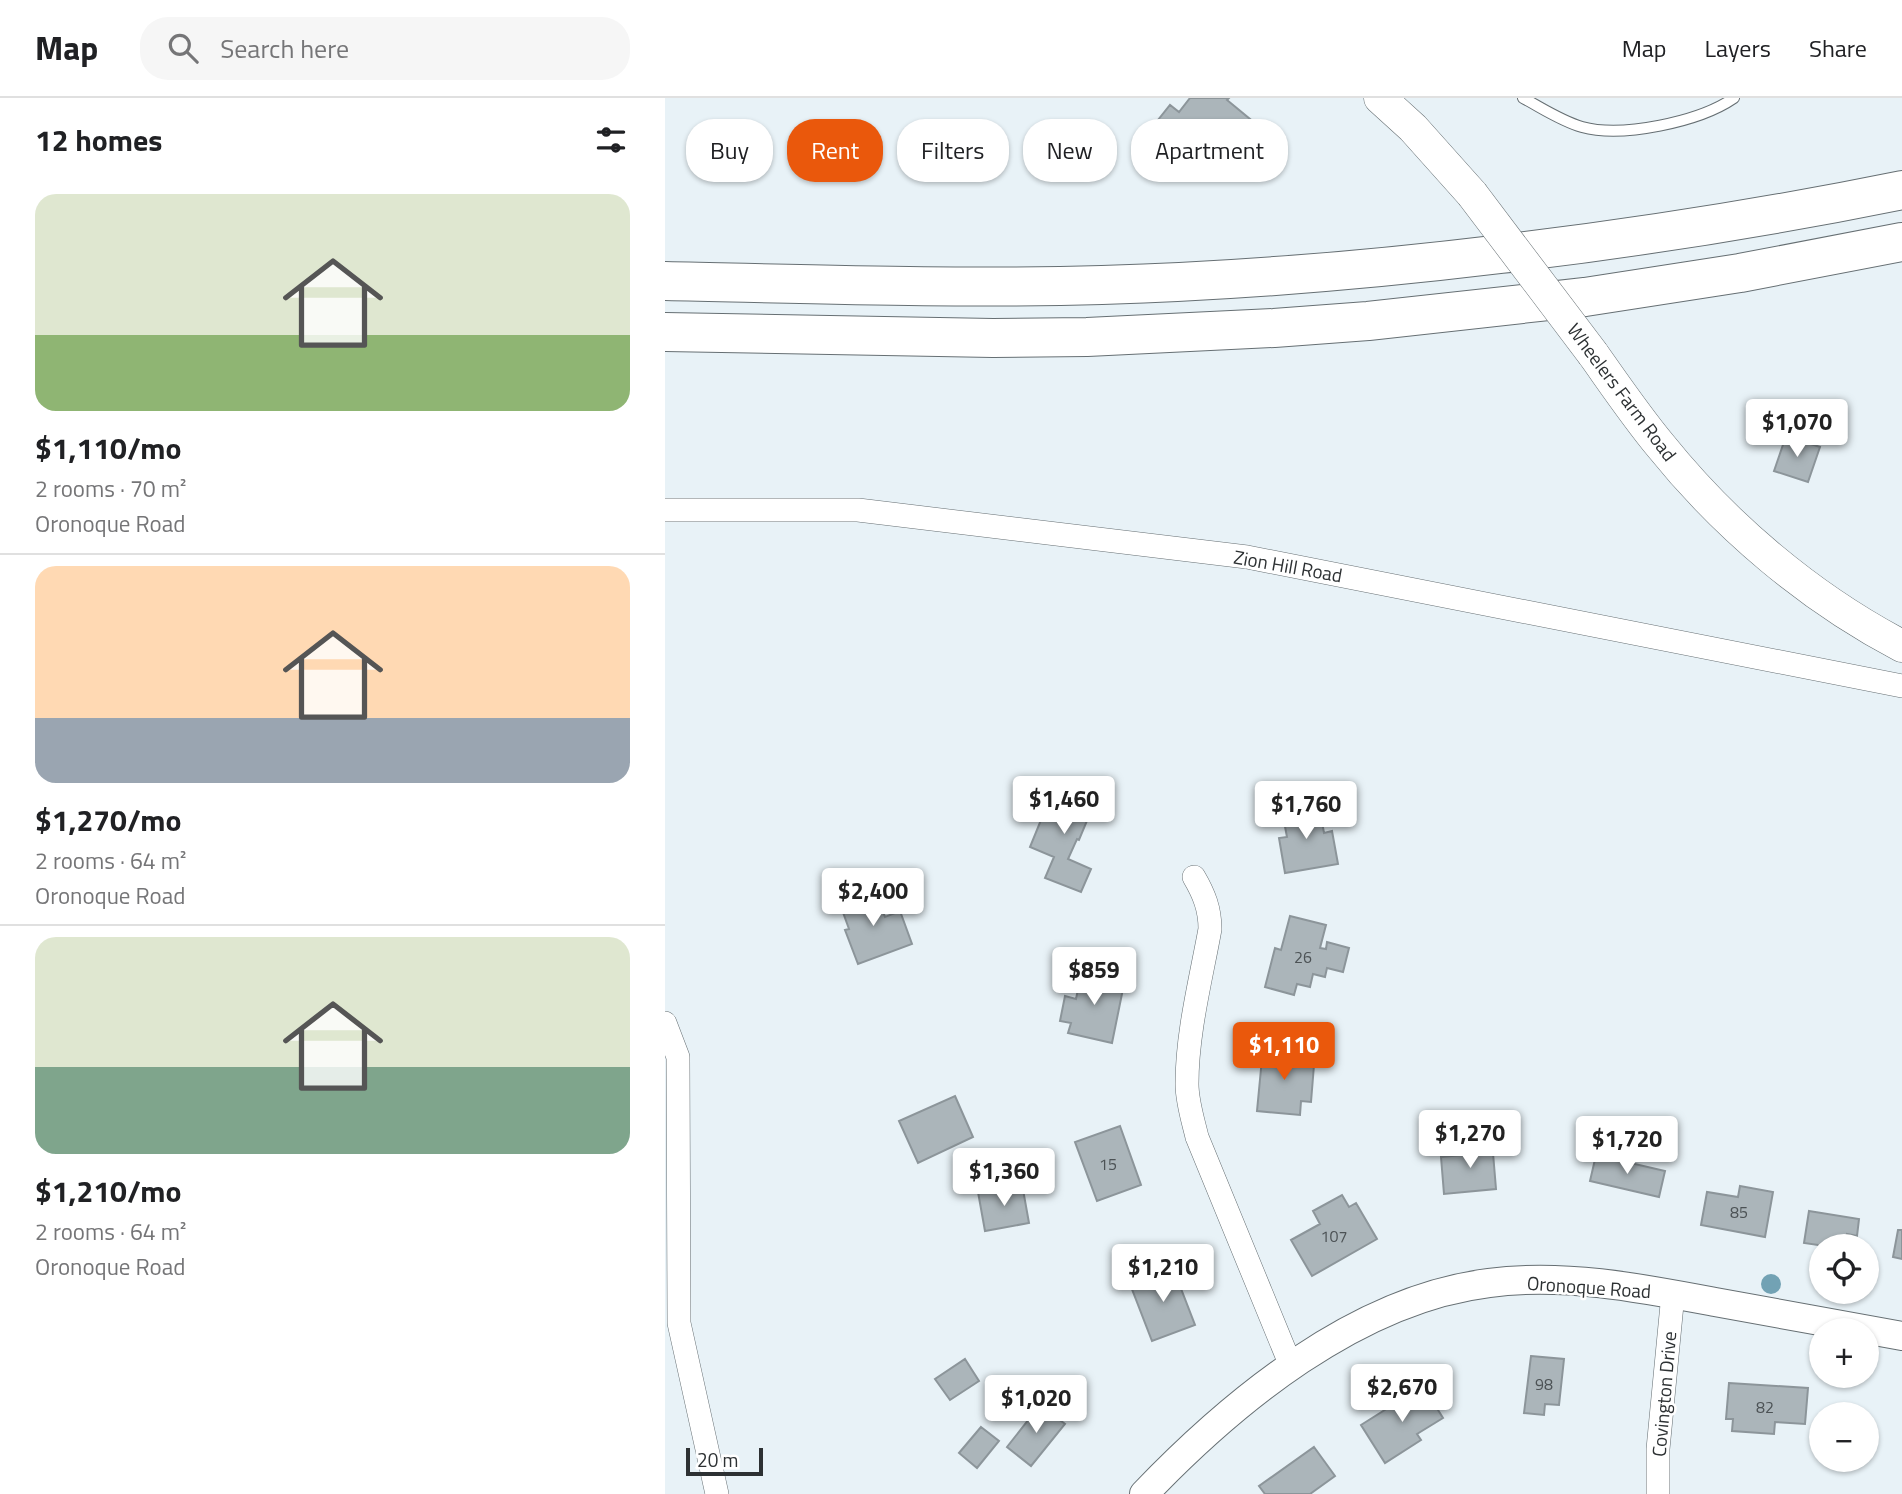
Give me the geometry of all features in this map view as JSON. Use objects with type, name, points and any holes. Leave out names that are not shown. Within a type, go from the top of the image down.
[{"type":"highway","points":[[1751,219],[1902,172]]},
{"type":"highway","points":[[665,281],[1010,286],[1289,276],[1566,246],[1751,219],[1902,190]]},
{"type":"highway","points":[[665,332],[993,338],[1087,337],[1273,328],[1368,321],[1585,297],[1740,273],[1902,242]]},
{"type":"main road","name":"Wheelers Farm Road","points":[[1380,98],[1413,128],[1472,194],[1661,447],[1693,482],[1737,527],[1775,560],[1849,615],[1902,646]]},
{"type":"street","name":"Zion Hill Road","points":[[665,510],[858,510],[1247,557],[1902,686]]},
{"type":"street","points":[[1194,877],[1206,900],[1210,929],[1188,1059],[1190,1109],[1198,1137],[1291,1366]]},
{"type":"street","points":[[665,1023],[678,1057],[679,1323],[717,1494]]},
{"type":"street","name":"Oronoque Road","points":[[1144,1494],[1174,1462],[1229,1414],[1323,1345],[1370,1318],[1434,1295],[1489,1283],[1551,1280],[1624,1287],[1902,1336]]},
{"type":"street","name":"Covington Drive","points":[[1658,1494],[1658,1449],[1673,1294]]},
{"type":"lane","points":[[1523,98],[1572,124],[1592,129],[1627,131],[1704,113],[1734,98]]},
{"type":"building","points":[[1190,98],[1229,98],[1227,100],[1250,119],[1159,119],[1170,105],[1179,112]]},
{"type":"building","points":[[1786,436],[1820,447],[1808,482],[1774,471]]},
{"type":"building","points":[[1065,786],[1096,799],[1068,859],[1091,869],[1081,892],[1045,878],[1054,857],[1030,847],[1052,793],[1061,796]]},
{"type":"building","points":[[1319,805],[1324,833],[1332,831],[1338,864],[1285,873],[1279,838],[1287,837],[1282,811]]},
{"type":"building","points":[[875,891],[885,917],[900,911],[912,944],[858,964],[845,930],[849,929],[840,904]]},
{"type":"building","points":[[1290,916],[1326,925],[1320,948],[1326,949],[1327,942],[1349,948],[1343,972],[1327,968],[1325,977],[1313,974],[1310,987],[1297,984],[1294,995],[1265,987],[1275,948],[1281,950]]},
{"type":"building","points":[[1082,970],[1125,979],[1112,1043],[1068,1033],[1071,1023],[1060,1021],[1065,996],[1076,999]]},
{"type":"building","points":[[1263,1048],[1306,1052],[1305,1064],[1314,1065],[1311,1102],[1301,1101],[1300,1115],[1257,1111]]},
{"type":"building","points":[[955,1096],[973,1137],[918,1163],[899,1121]]},
{"type":"building","points":[[1120,1126],[1141,1185],[1097,1201],[1075,1142]]},
{"type":"building","points":[[1485,1134],[1486,1153],[1493,1153],[1496,1189],[1444,1194],[1441,1157],[1473,1154],[1472,1135]]},
{"type":"building","points":[[1596,1155],[1665,1171],[1659,1197],[1590,1181]]},
{"type":"building","points":[[1022,1184],[1029,1223],[985,1231],[978,1192]]},
{"type":"building","points":[[1740,1186],[1773,1192],[1765,1237],[1701,1225],[1707,1192],[1738,1197]]},
{"type":"building","points":[[1342,1195],[1349,1207],[1356,1203],[1377,1239],[1312,1276],[1291,1240],[1320,1224],[1313,1211]]},
{"type":"building","points":[[1809,1211],[1859,1219],[1857,1234],[1809,1234],[1809,1244],[1804,1243]]},
{"type":"building","points":[[1898,1230],[1902,1230],[1902,1259],[1893,1257]]},
{"type":"building","points":[[1173,1268],[1195,1325],[1152,1341],[1130,1284]]},
{"type":"building","points":[[1531,1356],[1564,1359],[1559,1405],[1545,1404],[1544,1415],[1524,1413]]},
{"type":"building","points":[[965,1359],[979,1381],[950,1400],[935,1379]]},
{"type":"building","points":[[1729,1383],[1808,1388],[1805,1424],[1775,1422],[1774,1434],[1732,1431],[1733,1419],[1726,1419]]},
{"type":"building","points":[[1423,1386],[1443,1418],[1417,1434],[1421,1440],[1385,1463],[1361,1425]]},
{"type":"building","points":[[1040,1405],[1065,1424],[1031,1466],[1007,1447]]},
{"type":"building","points":[[981,1427],[999,1441],[977,1468],[959,1453]]},
{"type":"building","points":[[1314,1447],[1335,1476],[1310,1494],[1265,1494],[1259,1486]]}]
